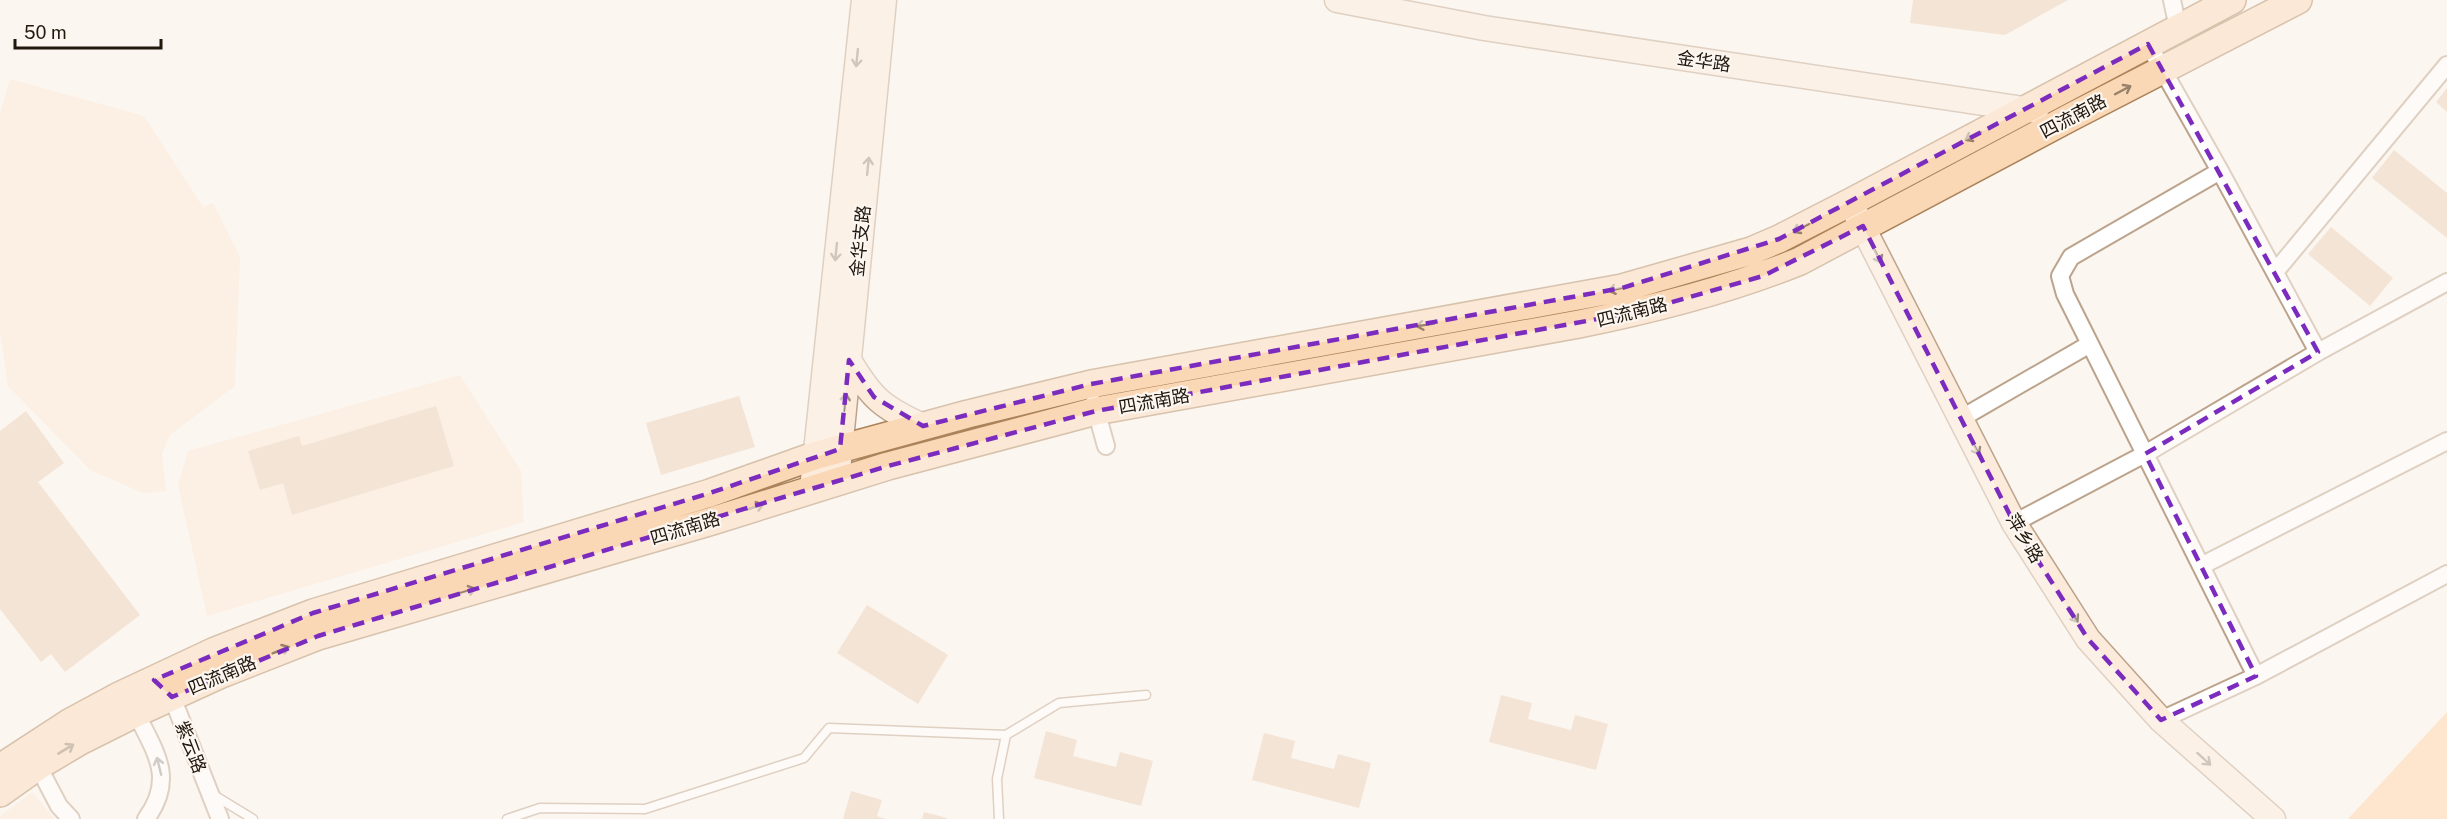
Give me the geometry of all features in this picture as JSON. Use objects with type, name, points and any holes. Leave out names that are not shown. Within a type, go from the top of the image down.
[{"type":"main road","points":[[824,485],[814,456],[864,0]]},
{"type":"main road","name":"金华支路","points":[[824,485],[840,449],[884,0]]},
{"type":"main road","name":"金华路","points":[[1337,0],[1484,28],[2071,117]]},
{"type":"main road","name":"四流南路","points":[[3,779],[38,766],[80,741],[136,713],[163,688],[215,651],[313,613],[455,568],[710,493],[814,456],[1091,384],[1622,288],[1751,251],[1850,203],[2232,0]]},
{"type":"main road","name":"四流南路","points":[[3,779],[69,723],[163,688],[219,675],[318,636],[966,444],[1096,411],[1641,311],[1762,276],[1800,261],[2298,0]]},
{"type":"main road","name":"萍乡路","points":[[1850,203],[2014,523],[2088,639],[2161,720],[2273,819]]},
{"type":"main road","points":[[849,360],[874,397],[898,415],[923,426]]},
{"type":"street","points":[[2172,0],[2178,28]]},
{"type":"street","points":[[2148,44],[2318,352]]},
{"type":"street","points":[[2275,272],[2447,65]]},
{"type":"street","points":[[2220,171],[2071,257],[2061,276],[2065,294],[2256,676]]},
{"type":"street","points":[[2014,523],[2145,454],[2318,352],[2447,282]]},
{"type":"street","points":[[1960,419],[2090,344]]},
{"type":"street","points":[[1091,384],[1106,446]]},
{"type":"street","points":[[2201,566],[2447,441]]},
{"type":"street","points":[[2161,720],[2256,676],[2447,574]]},
{"type":"street","name":"紫云路","points":[[163,688],[220,819]]},
{"type":"street","points":[[136,713],[159,761],[163,782],[156,805],[146,819]]},
{"type":"street","points":[[38,766],[59,806],[71,819]]},
{"type":"lane","points":[[507,819],[540,808],[645,809],[804,759],[829,728],[1006,735],[1059,703],[1146,695]]},
{"type":"lane","points":[[999,819],[997,779],[1006,735]]},
{"type":"lane","points":[[209,792],[253,819]]},
{"type":"highlighted area","points":[[2148,44],[2318,352],[2145,454],[2256,676],[2161,720],[2088,639],[2014,523],[1863,226],[1763,276],[1641,311],[1096,411],[888,466],[318,636],[172,697],[154,680],[313,613],[710,493],[840,449],[849,360],[874,397],[923,426],[1091,384],[1622,288],[1779,239]]},
{"type":"shaded area","points":[[10,79],[144,116],[203,207],[213,203],[240,257],[235,386],[170,435],[162,453],[166,491],[143,493],[90,470],[8,386],[0,333],[0,113]]},
{"type":"shaded area","points":[[460,375],[521,471],[524,522],[207,616],[178,485],[188,451]]},
{"type":"shaded area","points":[[2447,712],[2447,819],[2348,819]]},
{"type":"shaded area","points":[[32,792],[55,819],[0,819],[0,816]]},
{"type":"building","points":[[1913,0],[2068,0],[2005,35],[1910,23]]},
{"type":"building","points":[[2447,88],[2447,112],[2436,102]]},
{"type":"building","points":[[2394,150],[2447,193],[2447,238],[2372,178]]},
{"type":"building","points":[[2331,227],[2393,278],[2370,306],[2308,254]]},
{"type":"building","points":[[739,396],[755,447],[661,475],[646,423]]},
{"type":"building","points":[[436,406],[454,466],[292,515],[283,483],[260,490],[248,451],[299,436],[302,446]]},
{"type":"building","points":[[26,411],[64,463],[38,482],[140,615],[65,672],[51,654],[41,662],[0,609],[0,431]]},
{"type":"building","points":[[867,605],[948,655],[918,704],[837,653]]},
{"type":"building","points":[[1501,695],[1532,703],[1528,719],[1571,730],[1575,715],[1608,724],[1596,770],[1489,742]]},
{"type":"building","points":[[1046,731],[1077,740],[1073,756],[1116,767],[1120,752],[1153,761],[1141,806],[1034,778]]},
{"type":"building","points":[[1264,733],[1295,741],[1291,758],[1334,769],[1338,754],[1371,763],[1359,808],[1252,780]]},
{"type":"building","points":[[851,791],[882,800],[877,816],[886,819],[843,819]]},
{"type":"building","points":[[924,812],[947,818],[947,819],[922,819]]}]
